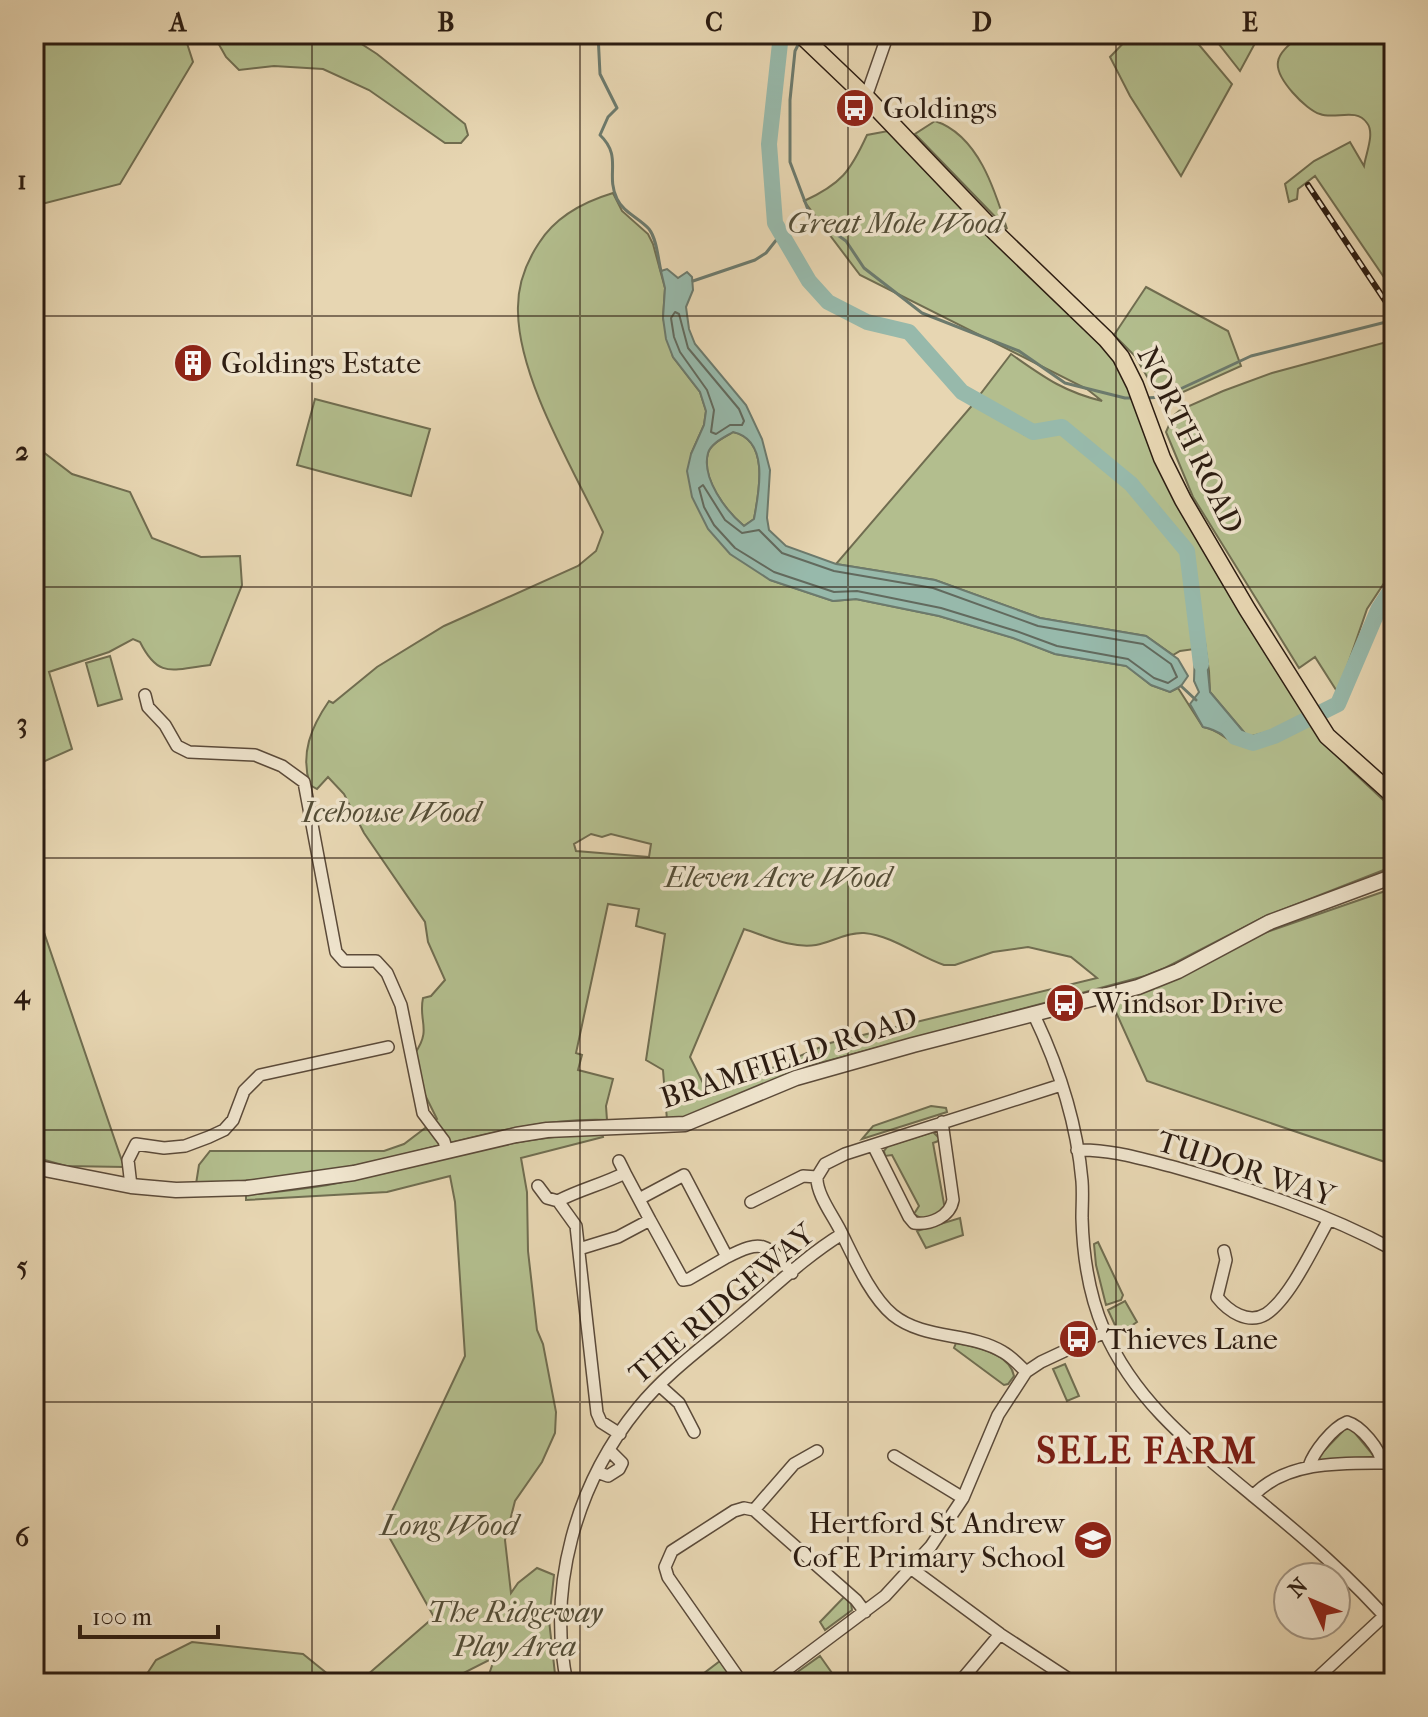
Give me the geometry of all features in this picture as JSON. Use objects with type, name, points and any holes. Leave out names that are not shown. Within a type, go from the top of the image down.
[{"type":"main road","name":"NORTH ROAD","points":[[801,36],[866,97],[995,232],[1121,357],[1162,458],[1247,609],[1336,746],[1394,796]]},
{"type":"street","points":[[866,97],[888,34]]},
{"type":"street","points":[[145,695],[148,707],[165,725],[177,746],[189,752],[255,755],[282,766],[304,782],[336,952],[344,961],[376,961],[392,983],[404,1015],[410,1059],[423,1113],[444,1141],[447,1151]]},
{"type":"street","name":"BRAMFIELD ROAD","points":[[34,1167],[131,1186],[176,1190],[247,1188],[354,1173],[547,1130],[685,1124],[796,1078],[1159,980],[1270,922],[1394,876]]},
{"type":"street","points":[[1033,1013],[1061,1085],[1077,1150],[1082,1183],[1083,1242],[1095,1307],[1131,1381],[1156,1412],[1184,1439],[1320,1551],[1394,1627]]},
{"type":"street","points":[[131,1186],[128,1160],[136,1144],[164,1148],[185,1146],[224,1130],[233,1120],[244,1091],[260,1075],[388,1047]]},
{"type":"street","points":[[1026,1372],[1008,1356],[989,1346],[915,1327],[894,1315],[863,1273],[819,1190],[817,1177],[830,1161],[1061,1085]]},
{"type":"street","points":[[873,1145],[914,1223],[947,1215],[953,1200],[942,1122]]},
{"type":"street","name":"TUDOR WAY","points":[[1077,1150],[1112,1152],[1196,1173],[1290,1204],[1394,1250]]},
{"type":"street","points":[[619,1161],[683,1280],[747,1247],[760,1245],[771,1249],[792,1273]]},
{"type":"street","points":[[558,1201],[580,1189],[602,1185],[625,1173]]},
{"type":"street","points":[[639,1199],[684,1175],[727,1257]]},
{"type":"street","points":[[751,1202],[803,1176],[817,1177]]},
{"type":"street","points":[[538,1186],[547,1198],[558,1201],[575,1223],[597,1413],[601,1422],[620,1434]]},
{"type":"street","points":[[579,1249],[618,1237],[650,1220]]},
{"type":"street","points":[[1224,1251],[1226,1260],[1217,1297],[1240,1316],[1255,1318],[1266,1313],[1283,1294],[1305,1263],[1328,1221]]},
{"type":"street","name":"THE RIDGEWAY","points":[[567,1683],[561,1628],[565,1567],[578,1517],[609,1450],[638,1408],[659,1385],[842,1234]]},
{"type":"street","points":[[769,1683],[865,1612],[912,1569],[963,1498],[998,1415],[1026,1372],[1105,1332]]},
{"type":"street","points":[[659,1385],[679,1403],[694,1432]]},
{"type":"street","points":[[1309,1466],[1339,1426],[1347,1422],[1353,1424],[1388,1463]]},
{"type":"street","points":[[597,1472],[608,1476],[619,1469],[622,1463],[609,1450]]},
{"type":"street","points":[[754,1510],[794,1464],[817,1451]]},
{"type":"street","points":[[894,1456],[963,1498]]},
{"type":"street","points":[[1253,1496],[1264,1486],[1309,1466],[1388,1463]]},
{"type":"street","points":[[742,1683],[668,1577],[665,1567],[668,1555],[677,1547],[739,1508],[754,1510],[856,1600],[865,1612]]},
{"type":"street","points":[[912,1569],[1000,1634],[1075,1683]]},
{"type":"street","points":[[1312,1683],[1384,1616]]},
{"type":"street","points":[[959,1683],[1000,1634]]},
{"type":"green space","points":[[34,34],[184,34],[193,62],[120,184],[34,206]]},
{"type":"green space","points":[[213,34],[346,34],[377,54],[465,124],[468,135],[461,143],[445,143],[369,90],[323,69],[274,66],[239,70],[226,57]]},
{"type":"green space","points":[[1132,34],[1190,34],[1232,84],[1181,176],[1130,96],[1110,57]]},
{"type":"green space","points":[[1211,34],[1260,34],[1240,71]]},
{"type":"green space","points":[[1302,34],[1394,34],[1394,292],[1315,176],[1298,189],[1297,199],[1289,202],[1285,184],[1314,161],[1350,142],[1364,166],[1370,138],[1369,127],[1362,118],[1320,114],[1300,100],[1286,84],[1278,69],[1279,58],[1287,46]]},
{"type":"green space","points":[[935,121],[963,138],[974,151],[990,181],[1007,229],[915,134]]},
{"type":"green space","points":[[888,131],[1118,363],[1159,459],[1318,729],[1349,768],[1394,810],[1394,866],[1264,917],[1145,976],[805,1067],[702,1112],[667,1120],[663,1070],[646,1060],[665,934],[636,926],[639,909],[608,904],[576,1053],[582,1055],[578,1070],[613,1079],[606,1106],[607,1120],[518,1127],[328,1170],[196,1184],[199,1165],[210,1151],[384,1151],[404,1144],[437,1119],[421,1087],[415,1053],[423,1038],[423,998],[431,996],[445,980],[428,942],[425,922],[364,833],[344,794],[328,777],[317,789],[310,785],[307,752],[312,731],[329,701],[333,703],[377,667],[444,626],[578,566],[596,551],[603,532],[538,395],[521,338],[518,312],[523,276],[539,243],[562,218],[591,201],[613,193],[622,211],[648,234],[653,244],[665,288],[663,318],[673,357],[700,392],[706,411],[704,425],[691,454],[770,580],[833,601],[856,599],[939,616],[1014,638],[1055,654],[1127,666],[1151,685],[1170,692],[1178,688],[1203,727],[1238,744],[1257,746],[1287,733],[1279,729],[1248,737],[1210,692],[1188,547],[1128,476],[1066,425],[1034,427],[979,396],[1011,354],[1064,388],[1102,401],[1087,389],[860,275],[804,201],[843,176],[867,135]],"holes":[[[591,834],[602,837],[611,834],[651,844],[649,857],[576,851],[574,844]],[[744,929],[779,941],[807,946],[864,933],[895,942],[944,965],[955,965],[993,952],[1028,947],[1071,957],[1097,978],[830,1043],[709,1095],[690,1057]]]},
{"type":"green space","points":[[1146,287],[1228,331],[1241,366],[1172,397],[1159,397],[1135,356],[1114,335]]},
{"type":"green space","points":[[1394,340],[1394,568],[1367,609],[1338,693],[1315,657],[1299,668],[1193,497],[1166,432],[1173,416],[1180,410],[1223,391],[1272,373]]},
{"type":"green space","points":[[315,399],[430,429],[411,496],[297,465]]},
{"type":"green space","points":[[975,402],[1025,435],[1060,433],[1068,438],[1118,479],[1153,514],[1168,532],[1185,566],[1195,649],[1173,655],[1146,636],[1040,618],[935,580],[836,564]]},
{"type":"green space","points":[[733,432],[753,445],[759,468],[754,519],[744,526],[717,494],[708,473],[708,453],[712,446]]},
{"type":"green space","points":[[34,445],[72,474],[130,492],[152,538],[201,557],[240,556],[242,585],[210,665],[177,670],[161,667],[140,642],[133,639],[109,652],[49,672],[72,749],[36,765],[44,789],[34,794]]},
{"type":"green space","points":[[110,656],[122,699],[98,706],[86,663]]},
{"type":"green space","points":[[1394,888],[1394,1165],[1147,1081],[1110,999],[1171,981],[1264,933]]},
{"type":"green space","points":[[34,906],[124,1167],[66,1166],[34,1157]]},
{"type":"green space","points":[[931,1106],[946,1108],[947,1112],[862,1139],[873,1126]]},
{"type":"green space","points":[[933,1132],[941,1140],[933,1143],[944,1204],[951,1204],[951,1208],[924,1220],[914,1214],[919,1206],[892,1155],[885,1156],[884,1151],[888,1146]]},
{"type":"green space","name":"Long Wood","points":[[602,1133],[603,1137],[521,1158],[527,1192],[528,1251],[537,1330],[543,1344],[556,1412],[555,1433],[542,1462],[515,1501],[505,1540],[511,1593],[537,1568],[554,1575],[549,1620],[556,1683],[486,1683],[495,1657],[444,1683],[381,1683],[366,1676],[434,1617],[384,1528],[465,1356],[455,1202],[450,1176],[387,1192],[246,1200],[246,1195],[331,1184],[536,1139]]},
{"type":"green space","points":[[960,1218],[963,1235],[926,1248],[917,1231]]},
{"type":"green space","points":[[1098,1242],[1123,1295],[1121,1300],[1106,1305],[1096,1265],[1094,1244]]},
{"type":"green space","points":[[1125,1301],[1137,1322],[1119,1334],[1108,1310]]},
{"type":"green space","points":[[956,1343],[999,1356],[1014,1376],[1004,1385],[954,1348]]},
{"type":"green space","points":[[1065,1364],[1079,1396],[1067,1401],[1053,1369]]},
{"type":"green space","points":[[1350,1427],[1376,1455],[1375,1460],[1371,1457],[1320,1462],[1316,1459],[1343,1428]]},
{"type":"green space","points":[[845,1596],[852,1610],[825,1630],[820,1622]]},
{"type":"green space","points":[[192,1642],[303,1654],[334,1679],[330,1683],[141,1683],[156,1660]]},
{"type":"green space","points":[[820,1656],[839,1683],[782,1683]]},
{"type":"green space","points":[[720,1661],[735,1683],[691,1683]]},
{"type":"water","points":[[667,269],[678,278],[687,272],[692,277],[693,290],[686,307],[689,329],[695,344],[746,405],[762,439],[770,470],[769,530],[786,546],[836,564],[935,580],[1040,618],[1146,636],[1178,659],[1188,676],[1181,686],[1170,692],[1151,685],[1126,666],[1055,654],[939,616],[856,599],[833,601],[770,580],[730,554],[708,529],[692,497],[687,471],[706,411],[700,392],[673,357],[666,339],[663,318],[665,288],[661,271]],"holes":[[[733,432],[753,445],[757,456],[759,482],[754,519],[744,526],[717,493],[707,463],[710,449],[719,441]]]},
{"type":"water","points":[[1394,577],[1394,611],[1382,615],[1374,607]]},
{"type":"water","points":[[1205,642],[1210,692],[1248,737],[1245,745],[1203,727],[1190,704],[1199,692],[1194,681],[1195,649]]},
{"type":"waterway","points":[[598,34],[600,74],[617,108],[608,117],[600,135],[611,151],[614,190],[623,208],[652,233],[661,271]]},
{"type":"waterway","points":[[781,34],[769,144],[775,223],[809,281],[828,302],[867,322],[909,332],[962,392],[1033,432],[1062,427],[1131,484],[1187,551],[1201,664]]},
{"type":"waterway","points":[[800,41],[795,51],[790,100],[790,162],[810,215],[846,241],[864,268],[922,313],[1019,351],[1065,383],[1134,398]]},
{"type":"waterway","points":[[693,281],[755,260],[766,253],[781,234]]},
{"type":"waterway","points":[[1146,398],[1163,397],[1251,356],[1394,320]]},
{"type":"waterway","points":[[1229,729],[1235,737],[1253,743],[1338,704],[1379,608],[1394,585]]},
{"type":"waterway","points":[[1181,686],[1196,700]]},
{"type":"railway","points":[[1308,185],[1394,314]]},
{"type":"place","name":"Goldings","points":[[855,108]]},
{"type":"place","name":"Goldings Estate","points":[[193,363]]},
{"type":"place","name":"Windsor Drive","points":[[1065,1003]]},
{"type":"place","name":"Thieves Lane","points":[[1078,1339]]},
{"type":"place","name":"Hertford St Andrew CofE Primary School","points":[[1093,1540]]},
{"type":"district","name":"SELE FARM","points":[[1147,1450]]},
{"type":"park label","name":"Great Mole Wood","points":[[895,223]]},
{"type":"park label","name":"Icehouse Wood","points":[[391,812]]},
{"type":"park label","name":"Eleven Acre Wood","points":[[778,877]]},
{"type":"park label","name":"The Ridgeway Play Area","points":[[515,1629]]}]
